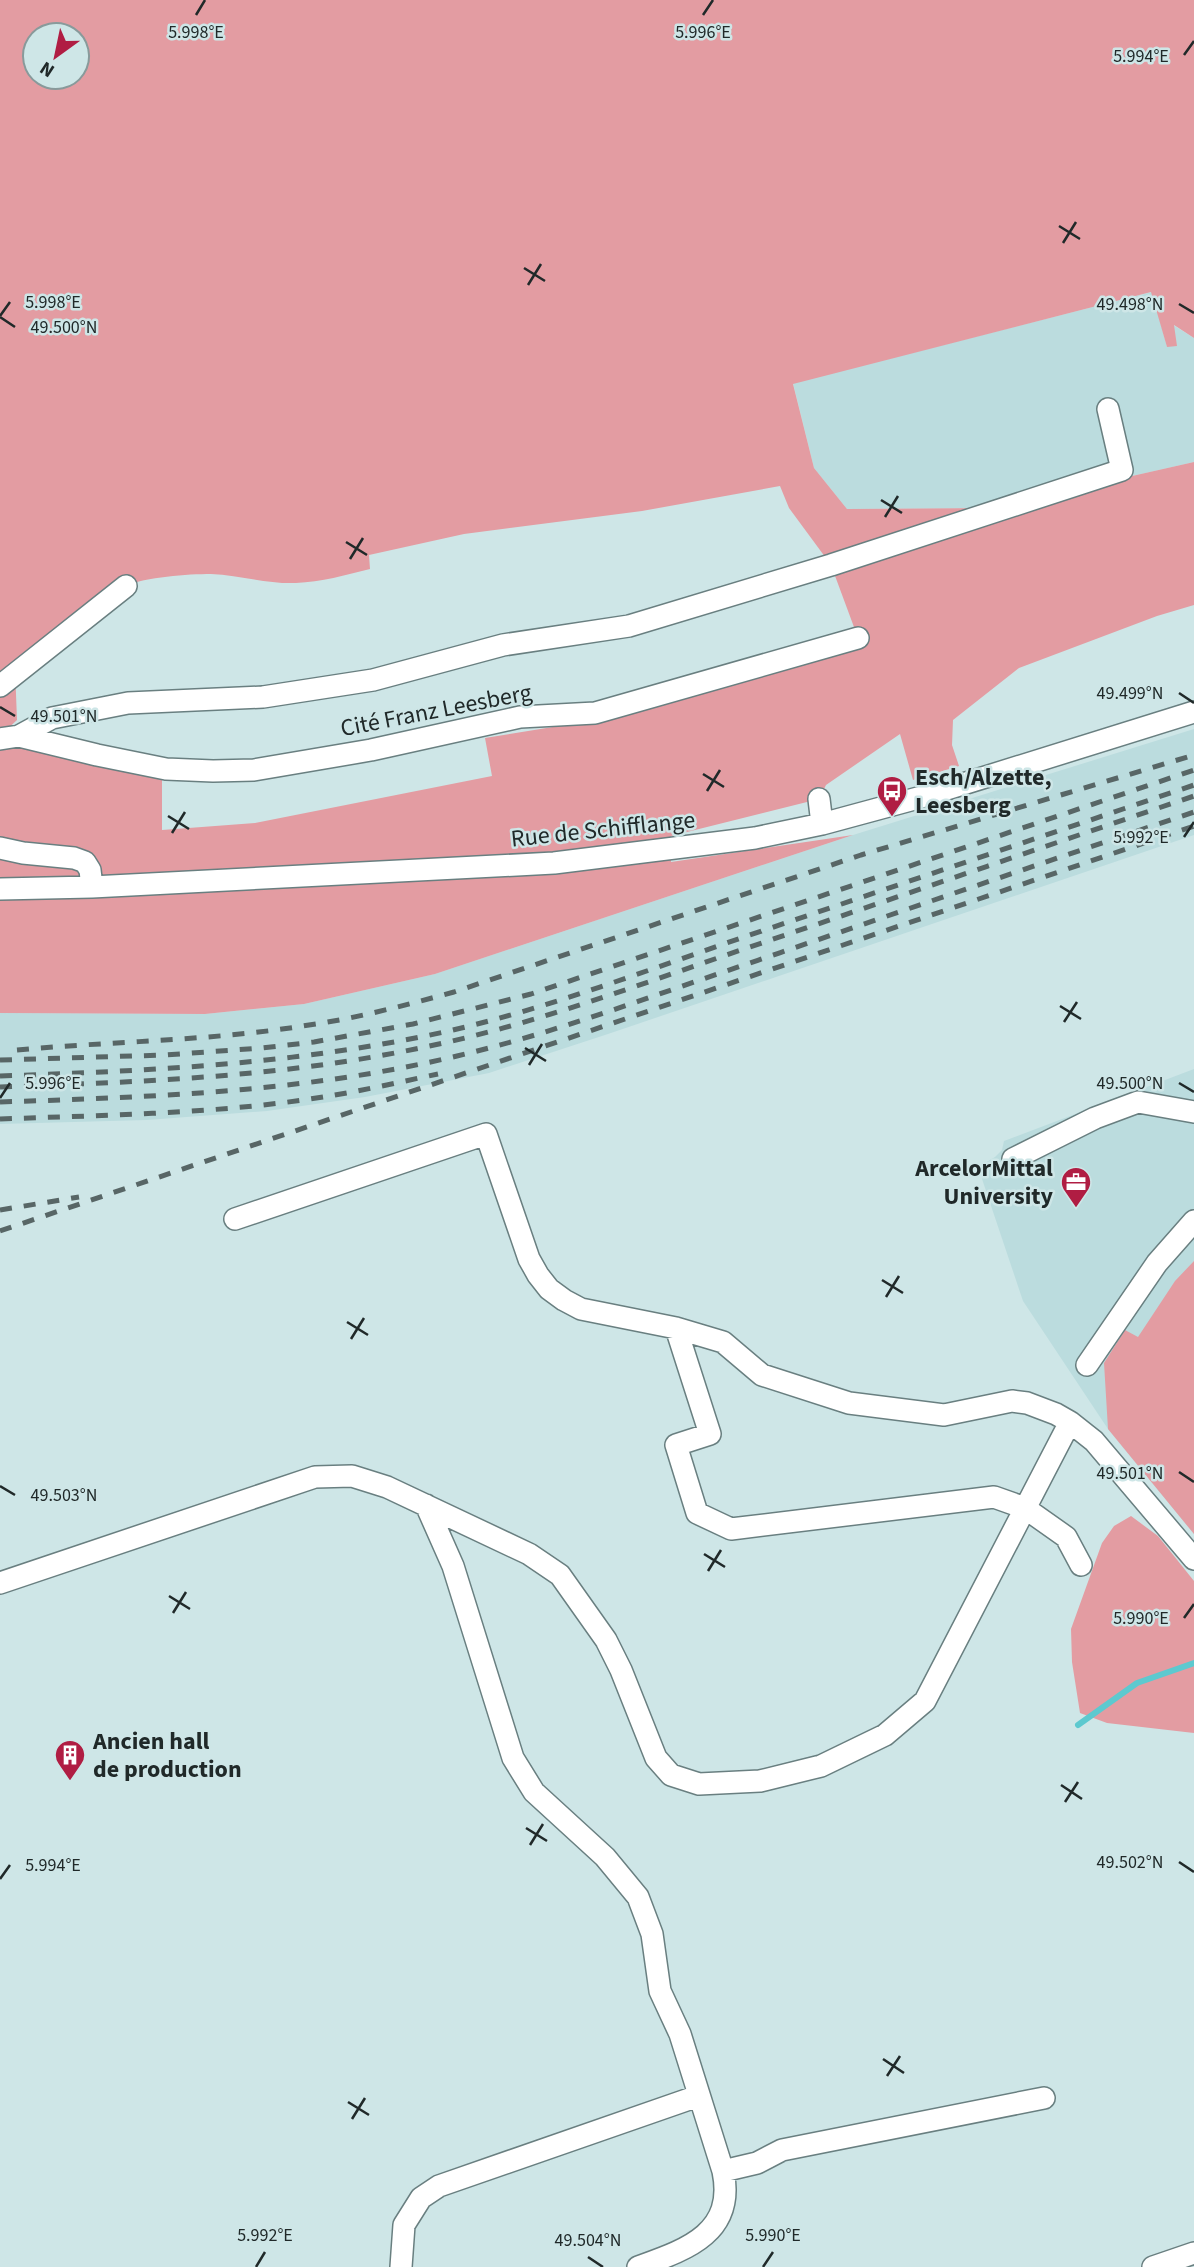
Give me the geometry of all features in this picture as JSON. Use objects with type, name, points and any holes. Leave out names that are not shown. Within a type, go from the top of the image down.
[{"type":"street","name":"Cité Franz Leesberg","points":[[10,737],[52,718],[128,702],[262,697],[373,680],[503,645],[629,626],[831,565],[1122,470],[1108,409]]},
{"type":"street","points":[[0,686],[126,586]]},
{"type":"street","name":"Cité Franz Leesberg","points":[[10,737],[166,769],[254,770],[370,750],[520,717],[595,713],[858,638]]},
{"type":"street","name":"Rue de Schifflange","points":[[0,889],[92,887],[554,863],[755,838],[822,824],[918,798],[1194,712]]},
{"type":"street","points":[[819,799],[822,824]]},
{"type":"street","points":[[0,848],[74,858],[85,862],[90,870],[92,887]]},
{"type":"street","points":[[1013,1158],[1095,1118],[1138,1102],[1194,1112]]},
{"type":"street","points":[[235,1219],[486,1134],[529,1259],[549,1289],[564,1300],[581,1308],[676,1328],[723,1342],[762,1375],[849,1403],[944,1415],[1012,1401],[1042,1408],[1070,1422],[1094,1441],[1194,1559]]},
{"type":"street","points":[[1087,1365],[1157,1263],[1194,1221]]},
{"type":"street","points":[[676,1328],[710,1434],[676,1445],[698,1513],[731,1529],[994,1497],[1025,1508],[1066,1537],[1081,1565]]},
{"type":"street","points":[[0,1583],[315,1477],[352,1476],[387,1487],[529,1554],[559,1575],[606,1640],[621,1670],[656,1758],[671,1774],[699,1784],[760,1781],[821,1766],[885,1735],[925,1701],[1070,1422]]},
{"type":"street","points":[[426,1505],[453,1566],[513,1758],[534,1792],[605,1857],[638,1897],[652,1934],[660,1990],[680,2034],[723,2171],[726,2186],[723,2204],[714,2224],[701,2239],[684,2250],[638,2267]]},
{"type":"street","points":[[401,2267],[404,2225],[421,2198],[439,2186],[698,2096]]},
{"type":"street","points":[[723,2171],[757,2163],[782,2150],[1044,2098]]},
{"type":"street","points":[[1153,2267],[1194,2253]]},
{"type":"shaded area","points":[[0,0],[1194,0],[1194,338],[1174,325],[1177,346],[1167,347],[1151,292],[793,384],[814,468],[847,509],[990,508],[1194,462],[1194,605],[1157,616],[1019,668],[953,720],[952,745],[959,766],[913,780],[900,734],[826,785],[819,799],[671,836],[671,862],[853,835],[435,974],[304,1004],[205,1014],[0,1013],[0,741],[162,776],[162,830],[255,823],[492,776],[485,738],[565,725],[861,646],[831,565],[789,508],[780,486],[642,511],[464,534],[369,555],[370,569],[315,581],[285,583],[211,574],[167,577],[134,583],[126,586],[15,668],[17,720],[0,736]]},
{"type":"shaded area","points":[[1152,292],[1167,347],[1173,325],[1194,338],[1194,462],[990,508],[847,509],[814,468],[793,383]]},
{"type":"shaded area","points":[[1194,729],[1194,835],[608,1034],[489,1073],[365,1097],[267,1111],[147,1120],[0,1124],[0,1013],[205,1014],[304,1004],[435,974],[853,835]]},
{"type":"shaded area","points":[[1194,1069],[1194,1534],[1108,1429],[1023,1301],[978,1167],[1002,1150],[1004,1141]]},
{"type":"shaded area","points":[[1194,1261],[1194,1534],[1108,1429],[1104,1363],[1125,1330],[1138,1337],[1175,1281]]},
{"type":"shaded area","points":[[1131,1516],[1158,1536],[1194,1581],[1194,1733],[1107,1723],[1080,1713],[1072,1662],[1071,1629],[1102,1543],[1114,1526]]},
{"type":"waterway","points":[[1078,1725],[1137,1683],[1194,1663]]},
{"type":"railway","points":[[17,1050],[200,1038],[273,1030],[346,1019],[400,1006],[454,992],[861,855],[1194,755]]},
{"type":"railway","points":[[0,1060],[165,1055],[262,1048],[314,1042],[413,1024],[531,994],[1194,770]]},
{"type":"railway","points":[[0,1076],[112,1072],[279,1059],[389,1043],[481,1023],[594,989],[1194,785]]},
{"type":"railway","points":[[0,1087],[264,1072],[368,1058],[461,1039],[582,1004],[1194,796]]},
{"type":"railway","points":[[0,1102],[230,1091],[344,1078],[457,1056],[603,1013],[1194,812]]},
{"type":"railway","points":[[0,1231],[1194,826]]},
{"type":"railway","points":[[0,1119],[162,1113],[283,1103],[438,1074]]},
{"type":"railway","points":[[0,1210],[79,1197]]},
{"type":"place","name":"Esch/Alzette, Leesberg","points":[[892,818]]},
{"type":"place","name":"ArcelorMittal University","points":[[1076,1209]]},
{"type":"place","name":"Ancien hall de production","points":[[70,1782]]}]
